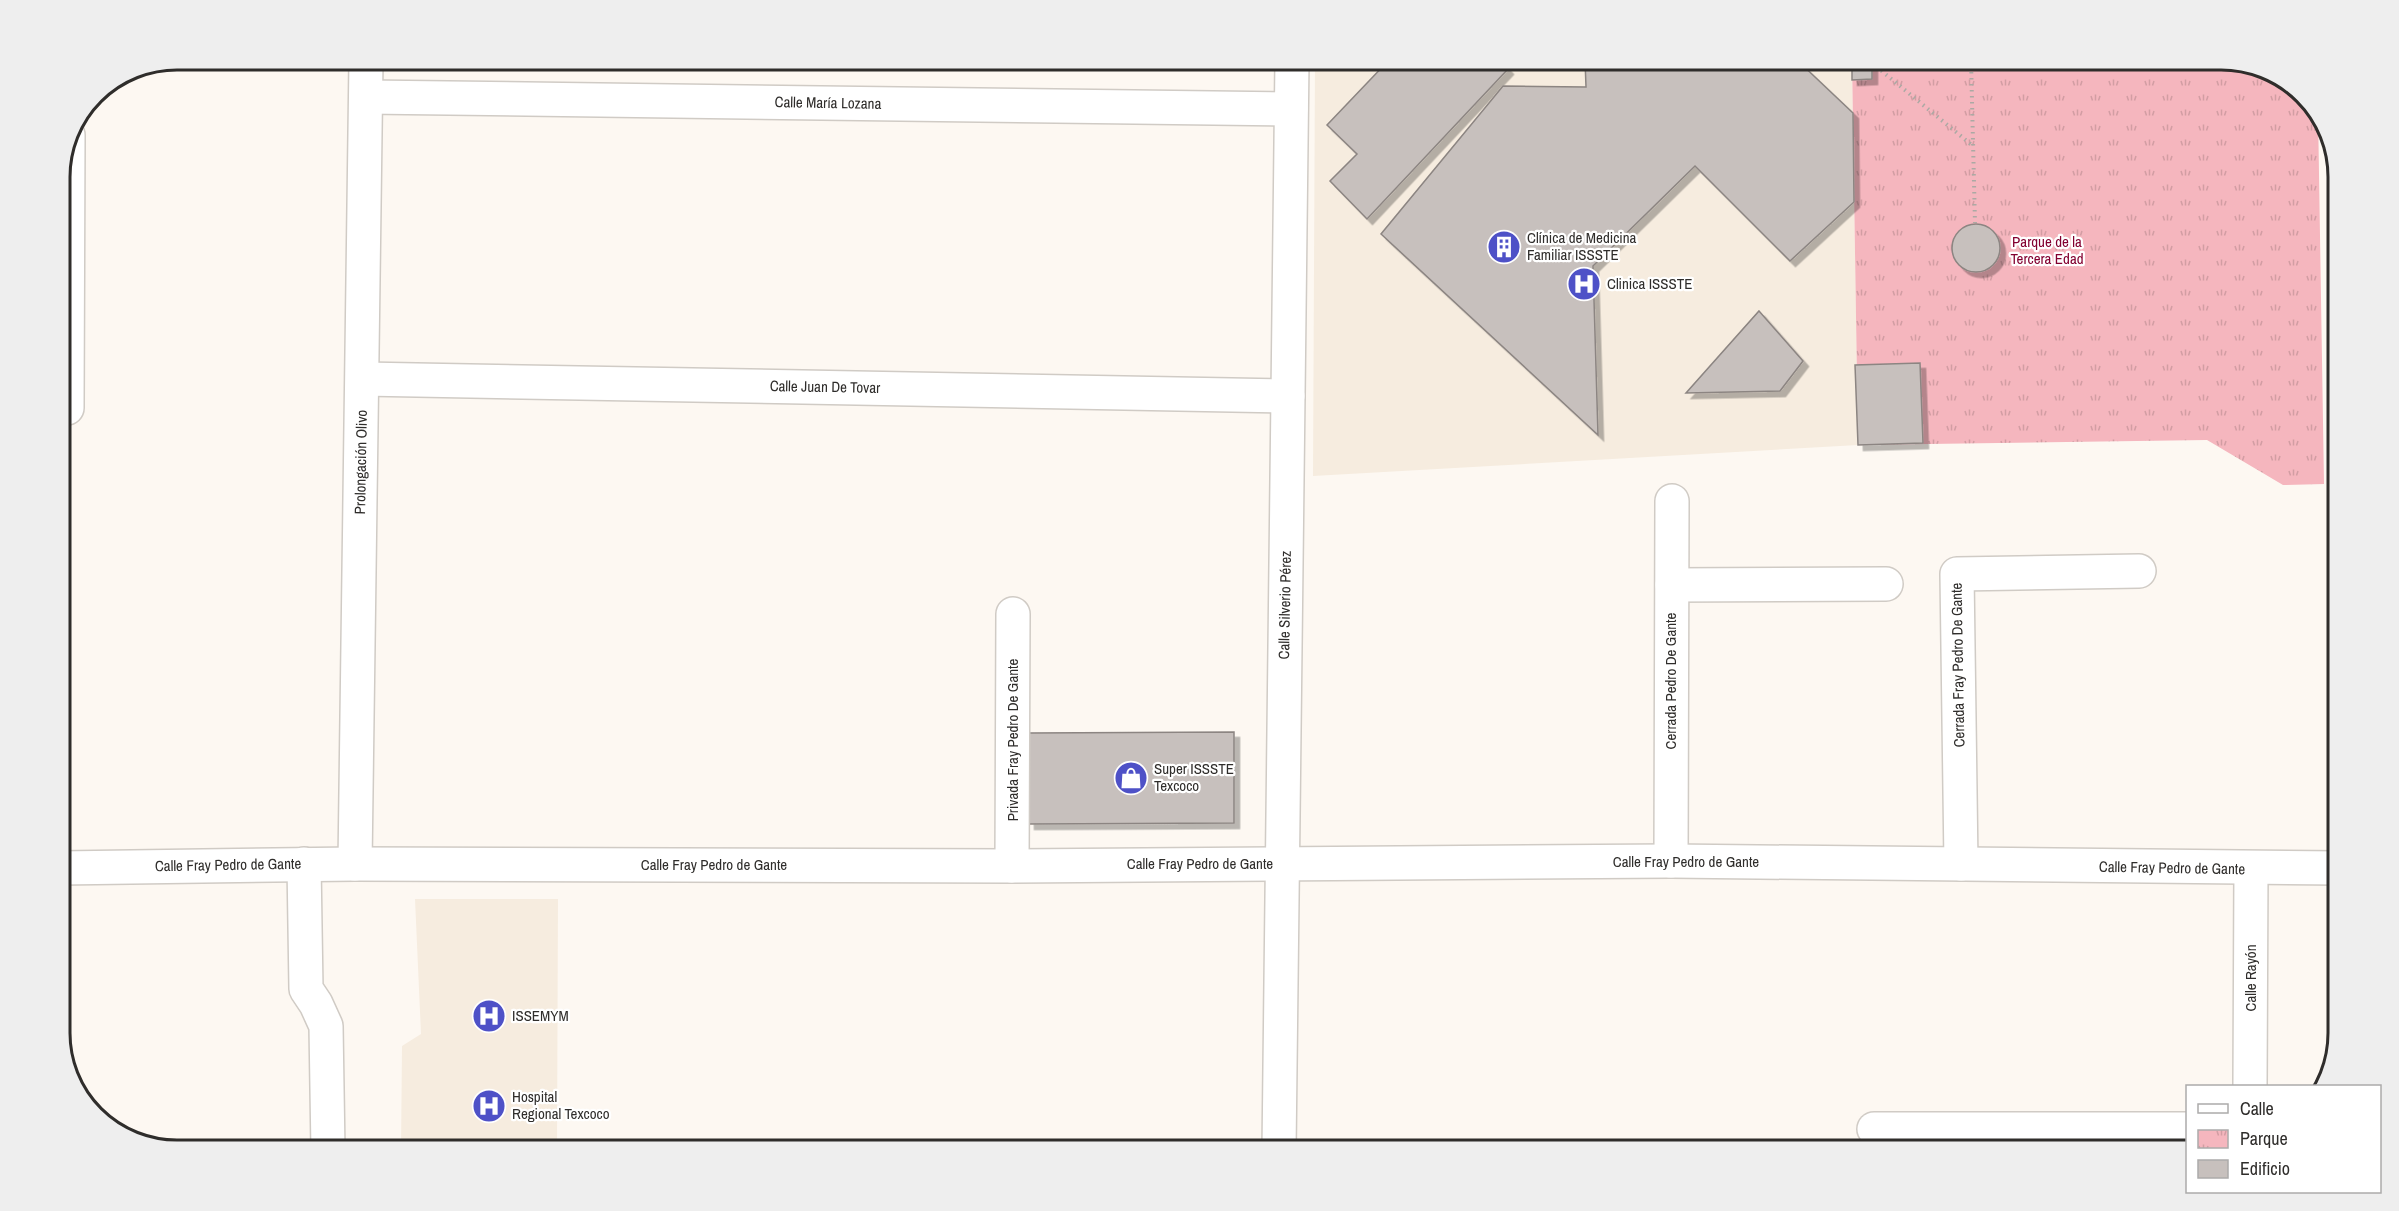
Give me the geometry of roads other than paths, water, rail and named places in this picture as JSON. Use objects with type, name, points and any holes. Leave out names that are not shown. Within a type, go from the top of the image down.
[{"type":"street","name":"Calle Silverio Pérez","points":[[1279,1140],[1292,70]]},
{"type":"street","name":"Prolongación Olivo","points":[[355,864],[366,71]]},
{"type":"street","name":"Calle María Lozana","points":[[366,97],[1291,109]]},
{"type":"street","name":"Calle Juan De Tovar","points":[[363,379],[1288,396]]},
{"type":"street","name":"Cerrada Pedro De Gante","points":[[1671,861],[1672,501]]},
{"type":"street","name":"Cerrada Fray Pedro De Gante","points":[[1961,864],[1958,574],[2139,571]]},
{"type":"street","points":[[1672,585],[1886,584]]},
{"type":"street","name":"Privada Fray Pedro De Gante","points":[[1012,866],[1013,614]]},
{"type":"street","name":"Calle Fray Pedro de Gante","points":[[71,868],[304,864],[1012,866],[1671,861],[2328,868]]},
{"type":"street","points":[[304,864],[306,989],[326,1026],[328,1140]]},
{"type":"street","name":"Calle Rayón","points":[[2250,1085],[2251,869]]},
{"type":"street","points":[[1874,1129],[2186,1129]]},
{"type":"place","name":"Clínica de Medicina Familiar ISSSTE","points":[[1504,247]]},
{"type":"place","name":"Clinica ISSSTE","points":[[1584,284]]},
{"type":"place","name":"Super ISSSTE Texcoco","points":[[1131,778]]},
{"type":"place","name":"ISSEMYM","points":[[489,1016]]},
{"type":"place","name":"Hospital Regional Texcoco","points":[[489,1106]]},
{"type":"park label","name":"Parque de la Tercera Edad","points":[[2047,250]]}]
